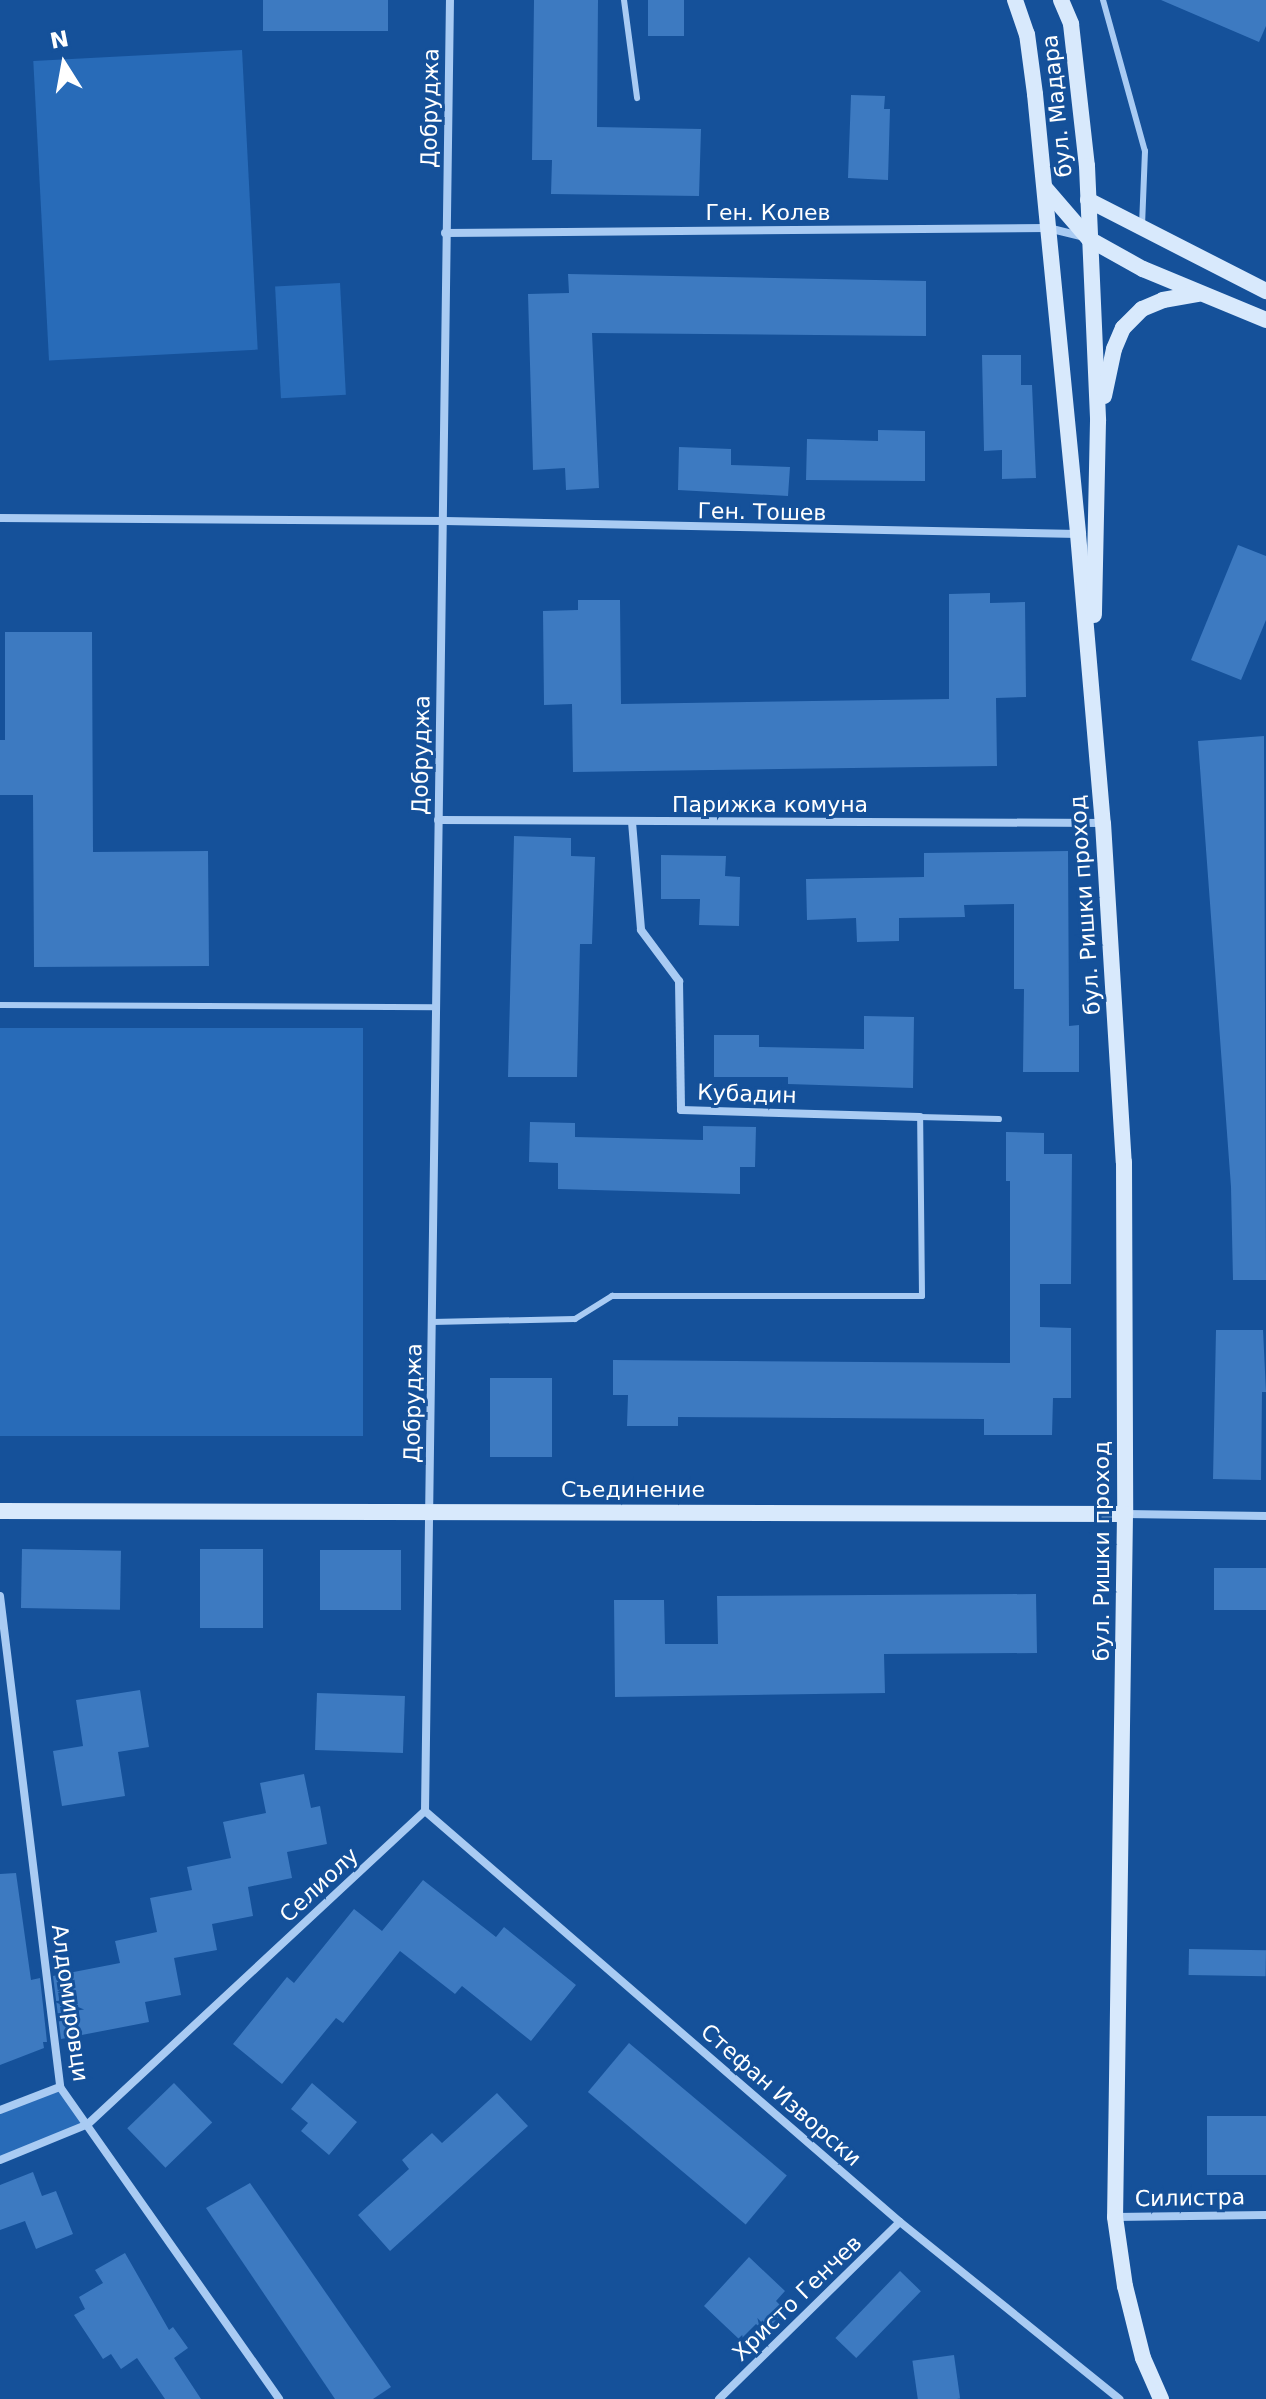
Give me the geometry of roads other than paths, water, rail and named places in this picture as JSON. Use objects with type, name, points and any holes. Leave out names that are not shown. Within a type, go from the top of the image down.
[{"type":"main road","name":"бул. Мадара","points":[[1015,0],[1027,34],[1044,186]]},
{"type":"main road","name":"бул. Мадара","points":[[1061,0],[1071,24],[1079,79],[1088,200],[1266,291]]},
{"type":"main road","points":[[1044,186],[1089,239],[1143,269],[1266,320]]},
{"type":"main road","name":"бул. Ришки проход","points":[[1044,186],[1093,698],[1124,1162],[1125,1514],[1115,2217],[1125,2286],[1143,2358],[1161,2399]]},
{"type":"main road","points":[[1048,228],[1063,211],[1088,200]]},
{"type":"main road","name":"бул. Ришки проход","points":[[1088,200],[1098,421],[1093,698]]},
{"type":"main road","points":[[1098,421],[1114,349],[1123,328],[1142,309],[1202,294]]},
{"type":"main road","name":"Съединение","points":[[0,1511],[1125,1514]]},
{"type":"street","name":"Добруджа","points":[[429,1512],[450,0]]},
{"type":"street","name":"Ген. Колев","points":[[445,233],[1048,228],[1089,239]]},
{"type":"street","name":"Ген. Тошев","points":[[0,518],[445,521],[1078,534]]},
{"type":"street","name":"Парижка комуна","points":[[438,820],[1103,823]]},
{"type":"street","name":"Кубадин","points":[[632,822],[641,930],[679,981],[681,1110],[920,1117]]},
{"type":"street","points":[[425,1811],[429,1512]]},
{"type":"street","name":"Съединение","points":[[1125,1514],[1266,1516]]},
{"type":"street","name":"Алдомировци","points":[[0,1596],[60,2087],[279,2399]]},
{"type":"street","name":"Селиолу","points":[[0,2160],[88,2124],[425,1811]]},
{"type":"street","name":"Стефан Изворски","points":[[425,1811],[900,2222],[1119,2399]]},
{"type":"street","points":[[0,2110],[60,2087]]},
{"type":"street","name":"Силистра","points":[[1115,2217],[1266,2215]]},
{"type":"street","name":"Христо Генчев","points":[[719,2399],[900,2222]]},
{"type":"lane","points":[[624,0],[637,98]]},
{"type":"lane","points":[[1103,0],[1145,151],[1141,228]]},
{"type":"lane","points":[[0,1005],[435,1007]]},
{"type":"lane","points":[[432,1322],[575,1319],[612,1296],[922,1296],[920,1117],[999,1119]]}]
